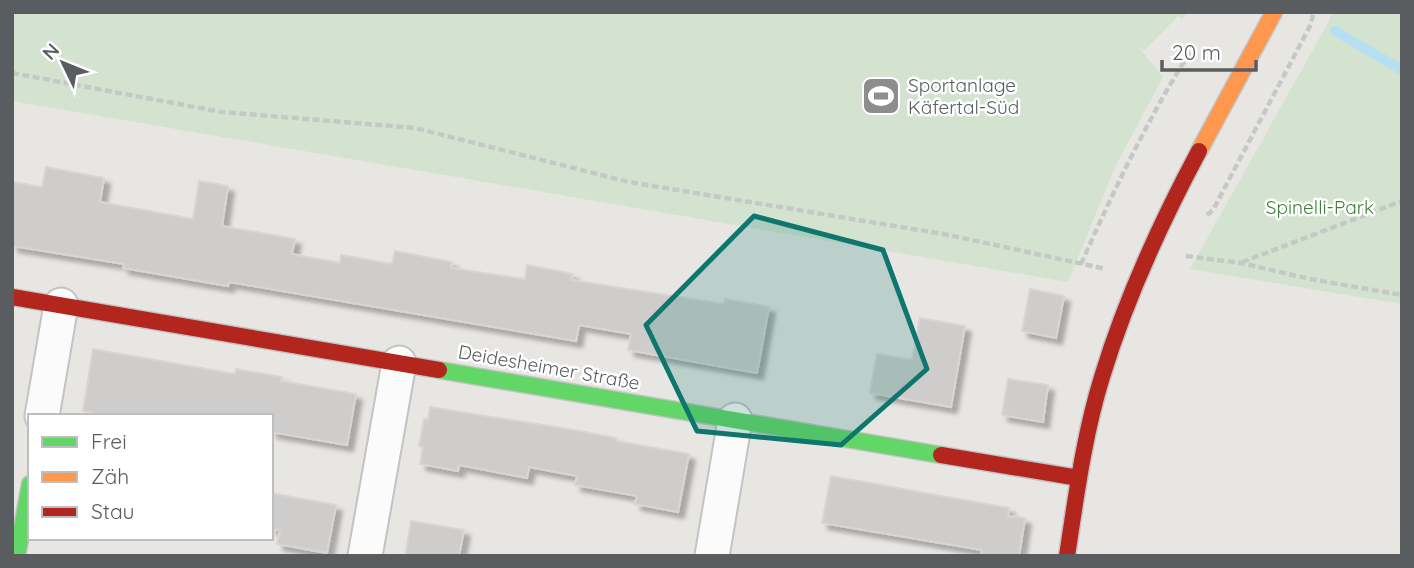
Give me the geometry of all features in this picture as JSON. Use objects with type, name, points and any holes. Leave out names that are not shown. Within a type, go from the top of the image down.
[{"type":"street","points":[[1067,556],[1079,478],[1101,379],[1138,275],[1169,207],[1273,12]]},
{"type":"street","name":"Deidesheimer Straße","points":[[12,297],[1079,478]]},
{"type":"street","points":[[41,414],[61,305]]},
{"type":"street","points":[[365,556],[399,363]]},
{"type":"street","points":[[712,556],[736,420]]},
{"type":"street","points":[[17,556],[28,495]]},
{"type":"path","points":[[1081,264],[1122,171],[1161,97],[1190,52]]},
{"type":"path","points":[[12,73],[222,111],[415,128],[629,182],[949,235],[1138,275],[1176,255],[1241,262],[1310,279],[1402,295]]},
{"type":"path","points":[[1241,262],[1402,201]]},
{"type":"highlighted area","points":[[754,216],[883,250],[927,369],[841,445],[697,431],[646,325]]},
{"type":"green space","points":[[12,12],[1188,12],[1182,19],[1178,16],[1144,51],[1137,45],[1163,77],[1115,167],[1068,282],[12,101]]},
{"type":"green space","name":"Spinelli-Park","points":[[1332,12],[1402,12],[1402,304],[1190,269]]},
{"type":"building","points":[[46,167],[104,178],[100,202],[193,219],[199,181],[228,186],[222,226],[295,239],[292,254],[340,263],[341,255],[392,264],[395,251],[452,262],[451,268],[525,279],[527,265],[573,274],[571,280],[724,304],[725,299],[769,307],[757,373],[628,350],[631,334],[579,325],[576,341],[229,282],[228,286],[123,268],[124,264],[12,246],[12,182],[42,187]]},
{"type":"building","points":[[1030,289],[1064,296],[1056,338],[1022,331]]},
{"type":"building","points":[[920,318],[965,326],[951,407],[870,393],[877,354],[912,360]]},
{"type":"building","points":[[93,349],[235,374],[236,369],[282,377],[281,381],[356,394],[347,445],[273,432],[273,414],[93,414],[83,411]]},
{"type":"building","points":[[1008,379],[1048,385],[1043,422],[1002,415]]},
{"type":"building","points":[[430,407],[574,430],[616,438],[616,441],[689,454],[678,512],[635,504],[637,496],[575,485],[577,476],[529,467],[527,478],[459,465],[458,471],[420,464],[423,447],[419,446],[424,419],[428,420]]},
{"type":"building","points":[[831,476],[1009,508],[1008,516],[1025,518],[1019,556],[981,556],[982,550],[822,523]]},
{"type":"building","points":[[273,493],[336,505],[327,553],[277,544],[280,530],[273,529]]},
{"type":"building","points":[[411,521],[464,530],[459,556],[405,556]]},
{"type":"waterway","points":[[1335,31],[1402,70]]},
{"type":"traffic: fast","points":[[439,370],[941,455]]},
{"type":"traffic: fast","points":[[17,556],[28,495]]},
{"type":"traffic: slow","points":[[1199,151],[1274,12]]},
{"type":"traffic: jam","points":[[1067,556],[1085,444],[1111,348],[1145,262],[1199,151]]},
{"type":"traffic: jam","points":[[12,297],[439,370]]},
{"type":"traffic: jam","points":[[941,455],[1079,478]]},
{"type":"place","name":"Sportanlage Käfertal-Süd","points":[[881,96]]}]
